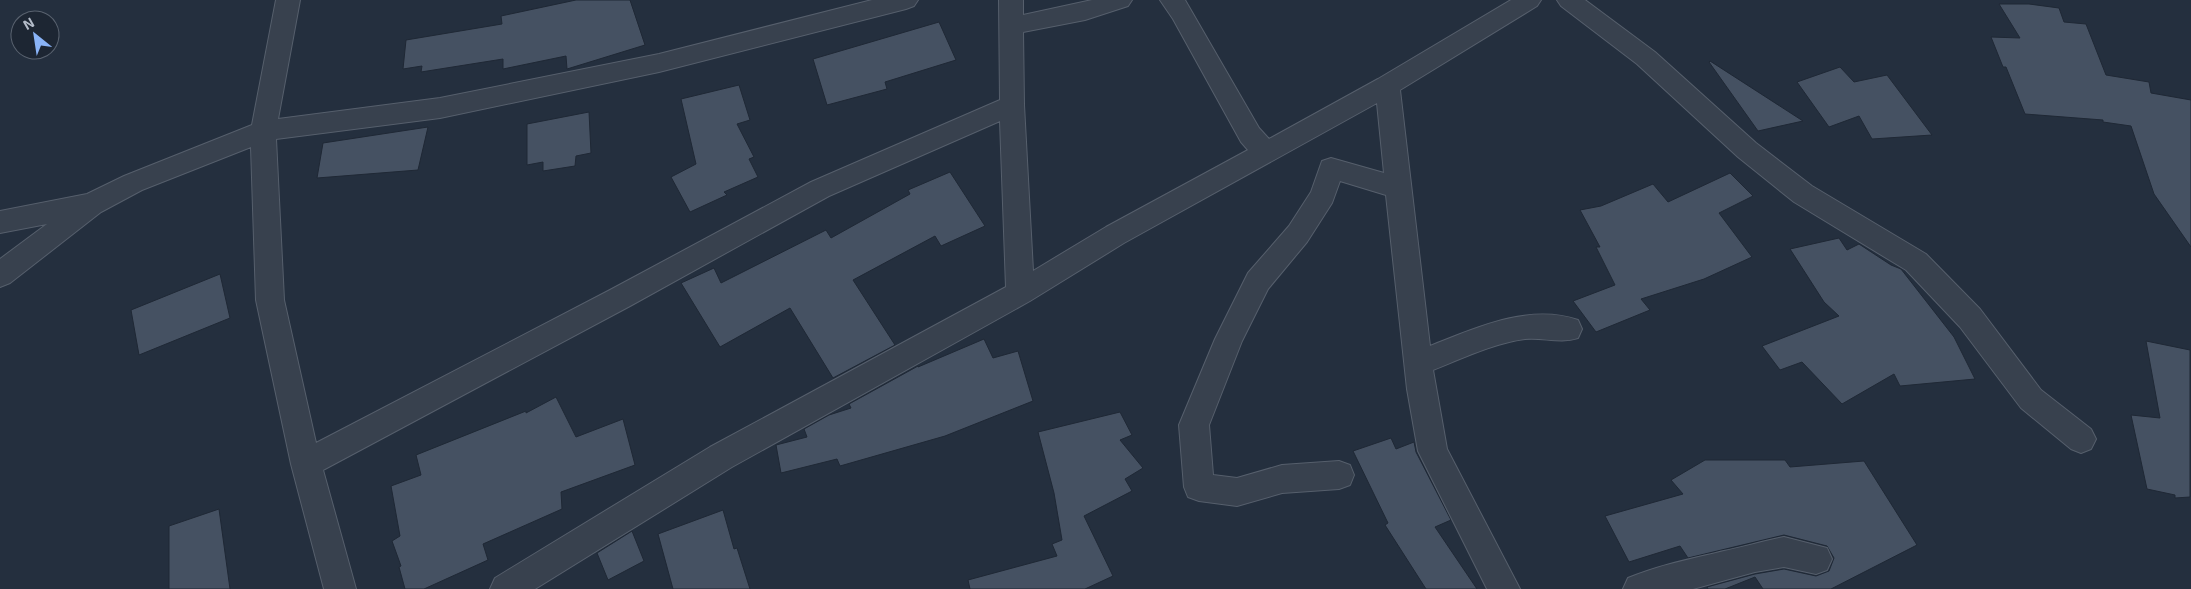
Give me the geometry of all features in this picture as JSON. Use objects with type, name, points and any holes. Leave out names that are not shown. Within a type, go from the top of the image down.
[{"type":"street","points":[[288,0],[263,131],[270,300],[306,464],[340,589]]},
{"type":"street","points":[[0,275],[92,204],[133,183],[263,131],[440,108],[659,63],[906,0]]},
{"type":"street","points":[[1011,0],[1012,105],[1020,293]]},
{"type":"street","points":[[1011,26],[1085,11],[1120,0]]},
{"type":"street","points":[[1172,0],[1182,13],[1250,135],[1265,152]]},
{"type":"street","points":[[506,589],[721,457],[1020,293],[1115,235],[1387,86],[1529,0]]},
{"type":"street","points":[[1569,0],[1646,58],[1747,150],[1803,194],[1916,262],[1970,318],[2031,399],[2081,439]]},
{"type":"street","points":[[1387,86],[1418,363],[1433,451],[1504,589]]},
{"type":"street","points":[[306,464],[629,293],[820,189],[1012,105]]},
{"type":"street","points":[[1340,475],[1282,479],[1237,492],[1198,487],[1194,426],[1229,339],[1258,281],[1298,234],[1323,195],[1331,168],[1398,188]]},
{"type":"street","points":[[0,222],[92,204]]},
{"type":"street","points":[[1418,363],[1478,340],[1525,327],[1568,329]]},
{"type":"street","points":[[1639,589],[1656,582],[1774,553],[1784,552],[1816,559]]},
{"type":"building","points":[[576,0],[630,0],[645,45],[567,69],[566,56],[503,69],[503,59],[421,72],[422,66],[403,69],[406,40],[502,24],[501,16]]},
{"type":"building","points":[[1999,4],[2029,4],[2059,8],[2064,22],[2086,24],[2106,75],[2149,82],[2151,93],[2191,100],[2191,247],[2154,194],[2131,126],[2103,122],[2103,120],[2025,114],[2006,67],[2003,67],[1991,37],[2020,38]]},
{"type":"building","points":[[939,22],[956,60],[885,82],[887,89],[827,105],[813,59]]},
{"type":"building","points":[[1710,61],[1803,121],[1758,131]]},
{"type":"building","points":[[1840,67],[1854,82],[1887,75],[1932,135],[1872,139],[1859,116],[1829,127],[1797,82]]},
{"type":"building","points":[[739,85],[750,120],[737,124],[754,157],[749,159],[758,177],[724,192],[727,195],[690,212],[671,177],[696,164],[681,99]]},
{"type":"building","points":[[589,112],[591,153],[576,156],[575,166],[543,171],[543,162],[527,165],[527,124]]},
{"type":"building","points":[[428,127],[418,170],[317,178],[323,143]]},
{"type":"building","points":[[950,172],[985,226],[941,246],[935,236],[853,280],[895,345],[833,378],[790,308],[720,347],[681,283],[714,268],[721,283],[826,230],[831,238],[910,194],[908,190]]},
{"type":"building","points":[[1730,173],[1753,196],[1719,213],[1752,257],[1704,279],[1641,299],[1650,310],[1596,332],[1573,301],[1615,285],[1596,247],[1600,247],[1580,210],[1601,206],[1653,184],[1668,202]]},
{"type":"building","points":[[1839,238],[1847,250],[1859,244],[1891,265],[1901,269],[1954,337],[1975,379],[1900,386],[1894,374],[1842,404],[1802,362],[1780,370],[1762,346],[1839,316],[1824,302],[1790,249]]},
{"type":"building","points":[[220,274],[230,318],[139,355],[131,310]]},
{"type":"building","points":[[984,339],[993,358],[1018,351],[1033,401],[945,436],[840,466],[837,459],[781,473],[776,445],[807,437],[804,429],[829,415],[851,408],[849,404],[918,366]]},
{"type":"building","points":[[2146,341],[2190,350],[2190,497],[2175,498],[2175,495],[2147,489],[2131,415],[2160,418]]},
{"type":"building","points":[[556,397],[576,437],[623,419],[635,465],[561,492],[562,509],[483,544],[488,560],[424,589],[405,589],[399,567],[401,566],[392,541],[400,536],[391,486],[421,475],[416,455],[526,411],[526,413]]},
{"type":"building","points":[[1120,412],[1132,435],[1120,440],[1143,468],[1125,479],[1132,491],[1084,516],[1113,576],[1085,589],[970,589],[968,580],[1057,556],[1052,544],[1062,540],[1054,493],[1038,432]]},
{"type":"building","points":[[1391,438],[1396,449],[1414,442],[1416,452],[1451,520],[1435,527],[1477,589],[1426,589],[1385,525],[1388,523],[1353,451]]},
{"type":"building","points":[[1705,460],[1785,460],[1790,467],[1864,461],[1917,545],[1831,589],[1763,589],[1755,577],[1725,589],[1708,589],[1707,587],[1755,574],[1784,569],[1816,576],[1829,571],[1834,558],[1827,546],[1784,535],[1688,558],[1680,546],[1629,562],[1605,516],[1683,494],[1671,480]]},
{"type":"building","points":[[219,509],[230,589],[169,589],[169,526]]},
{"type":"building","points":[[723,510],[734,549],[737,548],[750,589],[673,589],[658,534]]},
{"type":"building","points":[[632,531],[644,561],[608,580],[597,553]]}]
